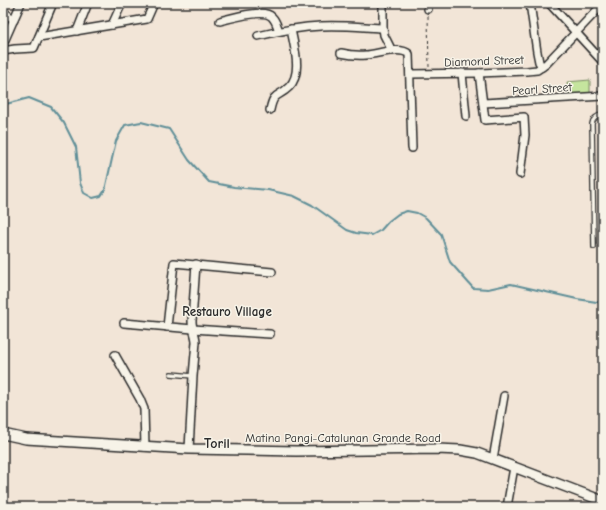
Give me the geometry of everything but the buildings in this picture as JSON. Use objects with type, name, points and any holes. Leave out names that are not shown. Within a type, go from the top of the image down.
[{"type":"street","points":[[3,44],[21,3]]},
{"type":"street","points":[[3,51],[34,48],[53,3]]},
{"type":"street","points":[[77,31],[88,3]]},
{"type":"street","points":[[112,25],[122,3]]},
{"type":"street","points":[[39,37],[148,19],[154,3]]},
{"type":"street","points":[[383,3],[384,35],[392,51]]},
{"type":"street","points":[[530,3],[537,52],[542,67]]},
{"type":"street","points":[[548,3],[603,62]]},
{"type":"street","name":"Diamond Street","points":[[410,74],[532,71],[542,67],[603,4]]},
{"type":"street","points":[[3,11],[14,20]]},
{"type":"street","points":[[220,21],[246,15],[264,14],[271,16],[276,21],[279,31]]},
{"type":"street","points":[[258,36],[291,29],[328,26],[383,28]]},
{"type":"street","points":[[270,110],[273,98],[289,87],[294,80],[297,71],[291,29]]},
{"type":"street","points":[[341,53],[358,56],[392,51],[406,52],[409,54],[412,148]]},
{"type":"street","points":[[462,73],[466,116]]},
{"type":"street","points":[[479,73],[485,120],[524,117],[524,135],[520,174]]},
{"type":"street","name":"Pearl Street","points":[[483,104],[603,96]]},
{"type":"street","points":[[167,327],[174,263],[272,272]]},
{"type":"street","points":[[189,450],[196,342],[192,321],[196,264]]},
{"type":"street","points":[[124,323],[270,334]]},
{"type":"street","points":[[115,355],[140,399],[144,410],[145,447]]},
{"type":"street","points":[[492,459],[504,396]]},
{"type":"street","name":"Matina Pangi-Catalunan Grande Road","points":[[3,434],[26,439],[189,450],[456,450],[477,453],[603,501]]},
{"type":"street","points":[[507,507],[514,467]]},
{"type":"lane","points":[[594,247],[592,124],[596,117],[603,114]]},
{"type":"lane","points":[[171,374],[193,376]]},
{"type":"path","points":[[428,6],[429,74]]},
{"type":"green space","points":[[590,80],[590,93],[568,94],[567,82]]},
{"type":"waterway","points":[[3,115],[6,104],[29,98],[51,107],[64,123],[76,147],[80,183],[84,193],[93,198],[101,196],[105,190],[116,141],[125,125],[141,122],[169,129],[189,160],[209,182],[234,187],[268,190],[294,196],[312,205],[347,230],[356,233],[372,235],[381,230],[398,214],[407,211],[417,213],[426,218],[441,234],[450,262],[473,288],[488,289],[511,284],[577,299],[603,303]]},
{"type":"district","name":"Restauro Village","points":[[227,311]]},
{"type":"district","name":"Toril","points":[[217,443]]}]
